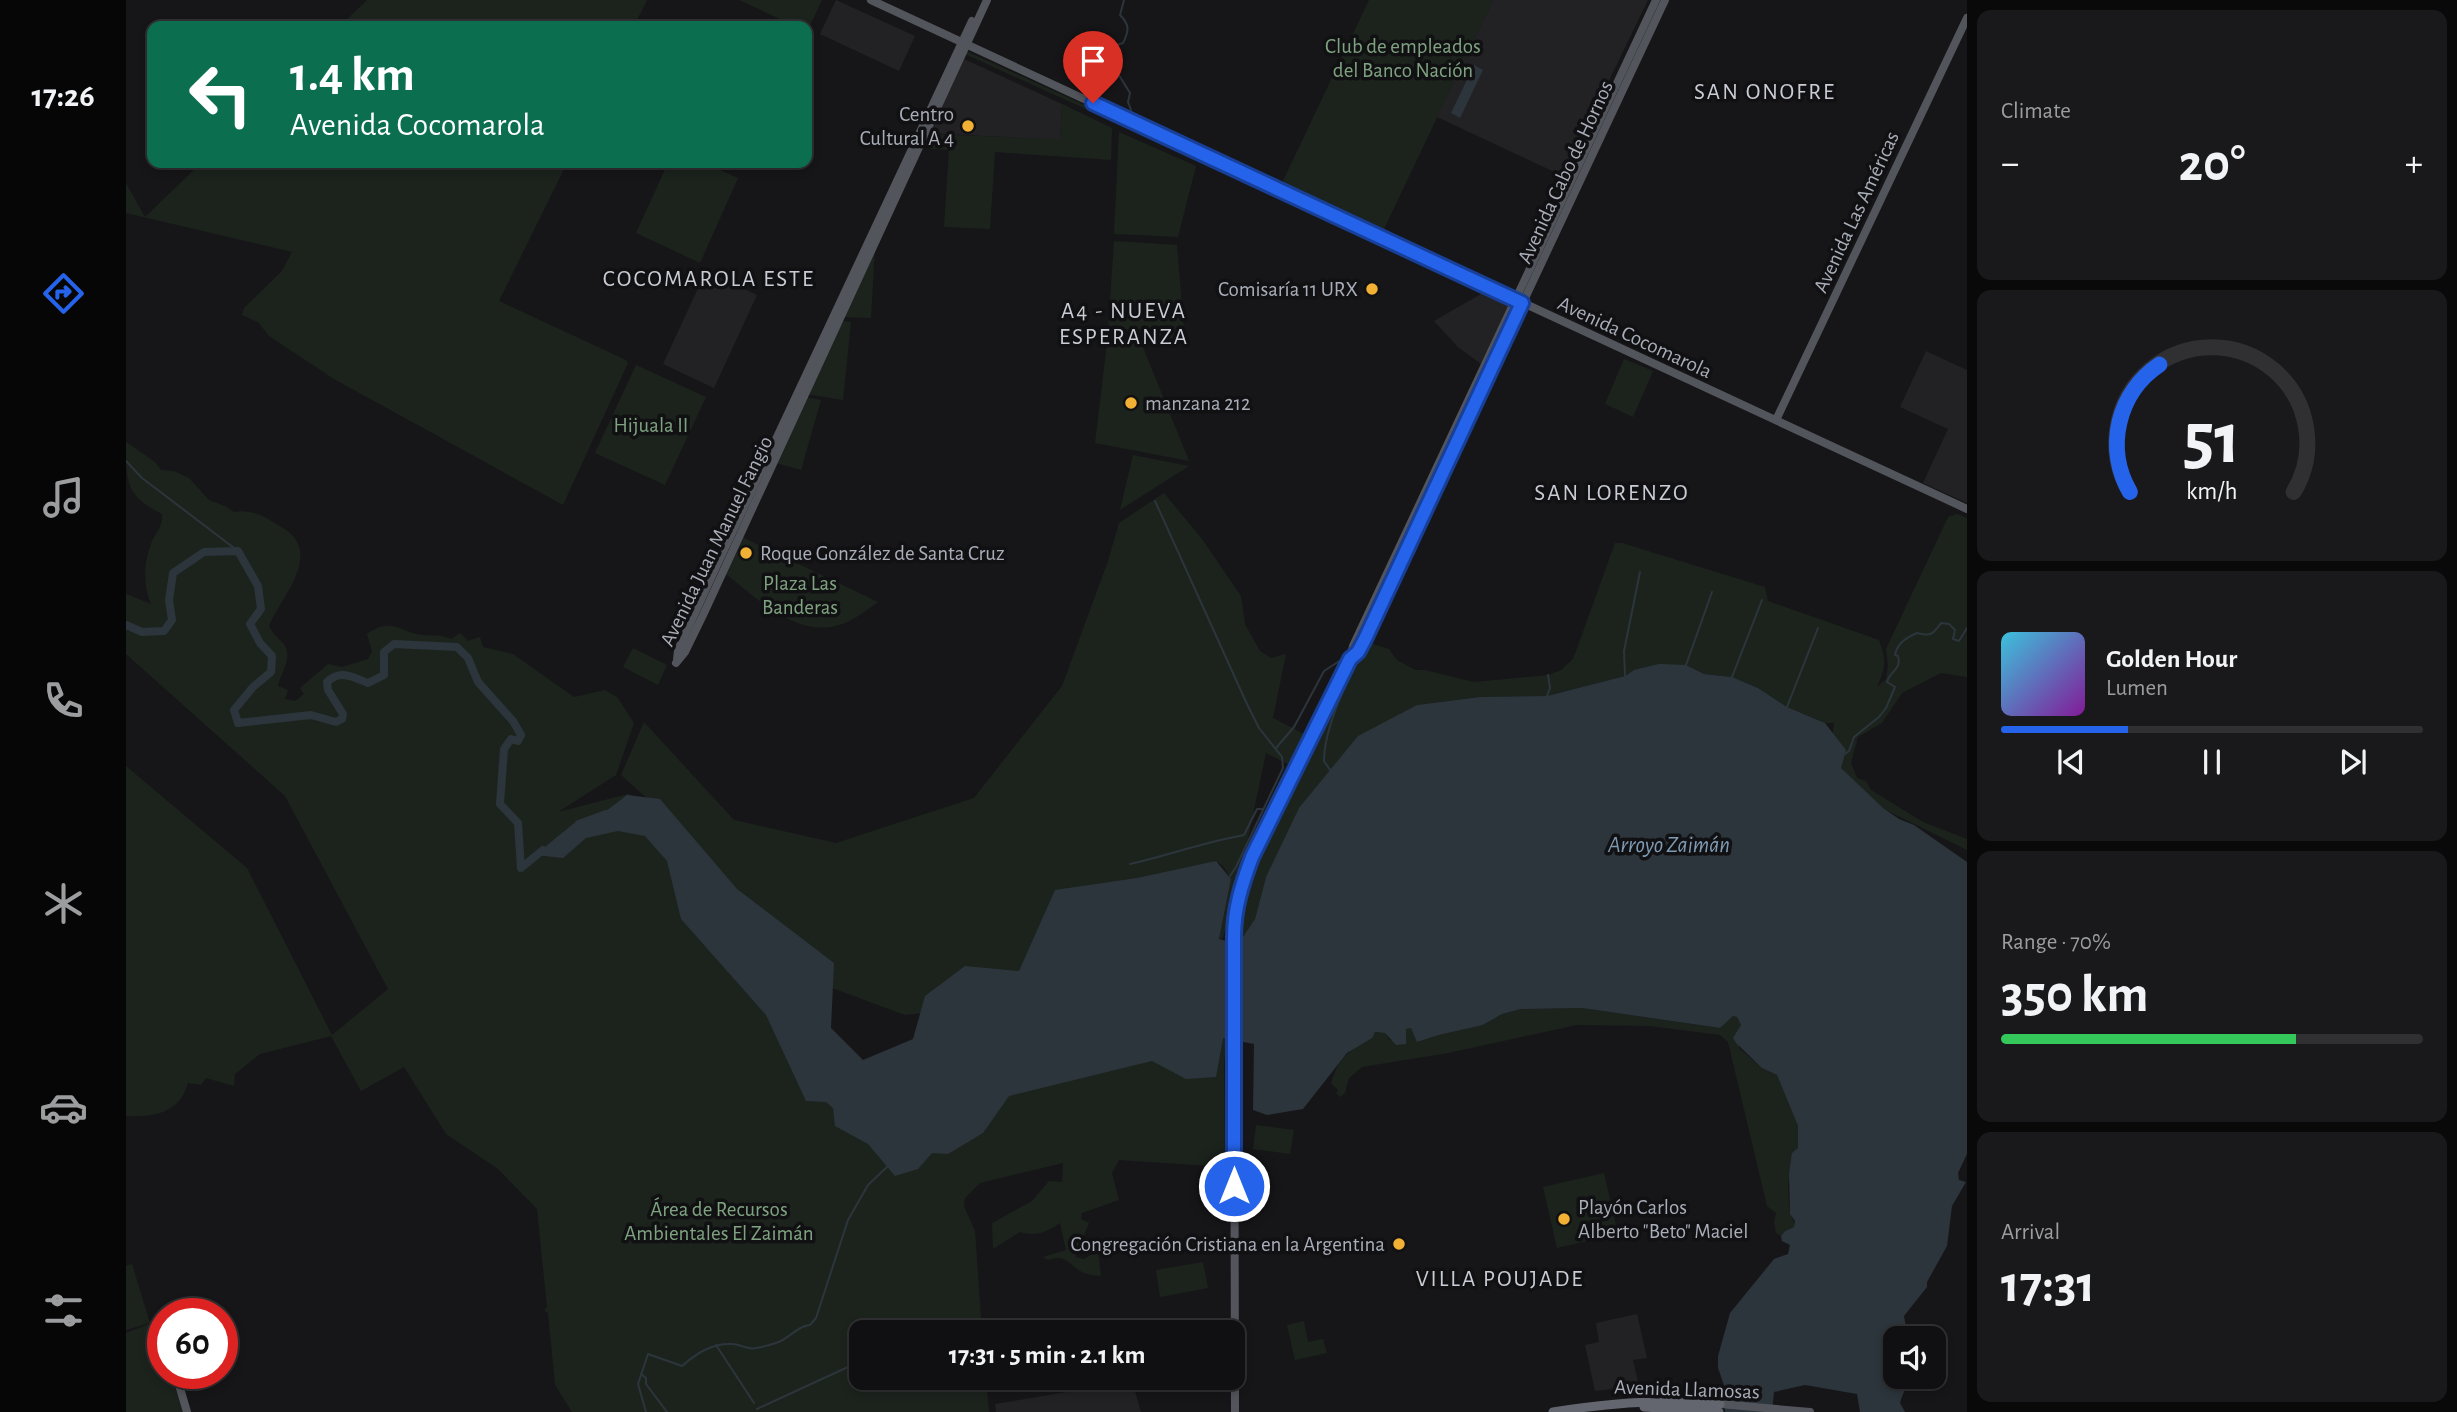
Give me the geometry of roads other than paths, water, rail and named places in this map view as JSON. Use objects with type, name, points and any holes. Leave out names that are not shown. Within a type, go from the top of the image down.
[{"type":"highway","points":[[1683,1395],[1708,1403]]},
{"type":"highway","points":[[1608,1403],[1618,1398]]},
{"type":"highway","name":"Avenida Llamosas","points":[[1555,1410],[1652,1401],[1708,1403],[1720,1409]]},
{"type":"highway","name":"Avenida Llamosas","points":[[1583,1411],[1629,1407],[1697,1411],[1720,1409]]},
{"type":"main road","name":"Avenida Cocomarola","points":[[871,0],[1967,509]]},
{"type":"main road","name":"Avenida Juan Manuel Fangio","points":[[964,43],[699,624],[685,652],[676,663],[678,649],[717,565],[964,43],[985,0]]},
{"type":"main road","name":"Avenida Cabo de Hornos","points":[[1519,301],[1656,0]]},
{"type":"main road","name":"Avenida Cabo de Hornos","points":[[1235,1412],[1234,921],[1241,886],[1252,857],[1350,659],[1353,646],[1665,0]]},
{"type":"main road","name":"Avenida Las Américas","points":[[1776,420],[1967,18]]},
{"type":"main road","points":[[180,1389],[187,1412]]},
{"type":"main road","name":"Avenida Llamosas","points":[[1720,1409],[1810,1412]]},
{"type":"water","points":[[1474,65],[1483,70],[1460,118],[1451,113]]},
{"type":"water","name":"Arroyo Zaimán","points":[[1659,664],[1686,665],[1704,674],[1732,677],[1758,688],[1787,707],[1825,723],[1846,750],[1841,768],[1883,808],[1914,825],[1967,862],[1967,1154],[1958,1173],[1959,1180],[1966,1182],[1952,1206],[1947,1246],[1927,1282],[1927,1287],[1904,1316],[1906,1326],[1883,1326],[1883,1389],[1905,1389],[1900,1403],[1905,1412],[1860,1412],[1857,1394],[1805,1385],[1774,1392],[1772,1412],[1725,1412],[1725,1388],[1718,1368],[1718,1356],[1730,1313],[1774,1259],[1788,1254],[1790,1245],[1782,1241],[1781,1236],[1794,1227],[1795,1221],[1790,1214],[1789,1173],[1792,1153],[1798,1148],[1798,1126],[1777,1075],[1762,1068],[1733,1038],[1741,1025],[1737,1017],[1733,1016],[1720,1028],[1582,1008],[1521,1009],[1502,1014],[1483,1025],[1417,1042],[1411,1028],[1406,1029],[1406,1044],[1396,1045],[1385,1033],[1375,1032],[1372,1038],[1347,1053],[1303,1109],[1267,1115],[1253,1110],[1254,1044],[1223,1038],[1216,1077],[1186,1079],[1152,1061],[1009,1096],[983,1133],[948,1154],[932,1153],[918,1169],[895,1176],[868,1144],[835,1126],[833,1108],[826,1102],[806,1101],[766,1015],[681,919],[667,861],[645,836],[618,831],[586,838],[563,858],[535,855],[578,820],[593,821],[627,795],[660,799],[737,889],[834,963],[831,1028],[863,1060],[913,1039],[925,996],[965,966],[1019,971],[1055,890],[1137,878],[1216,861],[1231,879],[1219,939],[1238,944],[1255,919],[1266,877],[1299,808],[1358,736],[1417,705],[1480,697],[1547,696],[1625,676],[1634,670]]},
{"type":"waterway","points":[[1124,0],[1120,15],[1127,25],[1126,35],[1123,43],[1104,57],[1109,59],[1130,93],[1128,102],[1131,110]]},
{"type":"waterway","points":[[126,461],[142,478],[238,551]]},
{"type":"waterway","points":[[1155,501],[1247,704],[1259,728],[1282,757],[1283,768],[1230,876]]},
{"type":"waterway","name":"Arroyo Zaimán","points":[[126,625],[142,632],[164,631],[172,620],[169,600],[173,573],[204,552],[238,551],[258,586],[261,609],[250,624],[260,643],[272,656],[271,672],[253,687],[234,710],[238,723],[311,715],[336,722],[342,719],[343,714],[328,690],[327,682],[332,678],[347,675],[368,683],[384,675],[384,652],[394,644],[457,647],[468,658],[478,682],[513,721],[521,735],[518,741],[511,739],[504,749],[500,804],[518,823],[521,868],[543,850]]},
{"type":"waterway","points":[[1625,676],[1624,651],[1640,572]]},
{"type":"waterway","points":[[1686,665],[1712,592]]},
{"type":"waterway","points":[[1732,677],[1762,600]]},
{"type":"waterway","points":[[1845,754],[1849,751],[1854,737],[1886,708],[1895,687],[1887,682],[1897,667],[1899,660],[1895,655],[1900,644],[1917,633],[1931,634],[1941,623],[1949,624],[1955,630],[1953,639],[1959,641],[1967,628]]},
{"type":"waterway","points":[[1787,707],[1818,628]]},
{"type":"waterway","points":[[1330,770],[1324,761],[1328,733],[1346,685],[1368,645]]},
{"type":"waterway","points":[[1276,748],[1294,727],[1324,671],[1341,660]]},
{"type":"waterway","points":[[1547,696],[1550,688],[1548,675]]},
{"type":"waterway","points":[[1130,864],[1244,835],[1257,809],[1262,809]]},
{"type":"waterway","name":"Arroyo Zaimán","points":[[579,824],[606,814]]},
{"type":"waterway","points":[[646,1412],[638,1384],[648,1354],[682,1366],[711,1347],[725,1344],[762,1347],[781,1341],[810,1325],[816,1318],[848,1220],[868,1185],[888,1166]]},
{"type":"waterway","points":[[716,1345],[754,1403]]},
{"type":"waterway","points":[[757,1409],[849,1367]]},
{"type":"waterway","points":[[641,1374],[667,1412]]},
{"type":"place","name":"Centro Cultural A 4","points":[[968,126]]},
{"type":"place","name":"Comisaría 11 URX","points":[[1372,289]]},
{"type":"place","name":"manzana 212","points":[[1131,403]]},
{"type":"place","name":"Roque González de Santa Cruz","points":[[746,553]]},
{"type":"place","name":"Playón Carlos Alberto \"Beto\" Maciel","points":[[1564,1219]]},
{"type":"place","name":"Congregación Cristiana en la Argentina","points":[[1399,1244]]},
{"type":"district","name":"SAN ONOFRE","points":[[1765,91]]},
{"type":"district","name":"COCOMAROLA ESTE","points":[[709,278]]},
{"type":"district","name":"A4 - NUEVA ESPERANZA","points":[[1124,323]]},
{"type":"district","name":"SAN LORENZO","points":[[1612,492]]},
{"type":"district","name":"VILLA POUJADE","points":[[1500,1278]]},
{"type":"park label","name":"Club de empleados del Banco Nación","points":[[1403,58]]},
{"type":"park label","name":"Hijuala II","points":[[651,425]]},
{"type":"park label","name":"Plaza Las Banderas","points":[[800,595]]},
{"type":"park label","name":"Área de Recursos Ambientales El Zaimán","points":[[719,1221]]}]
